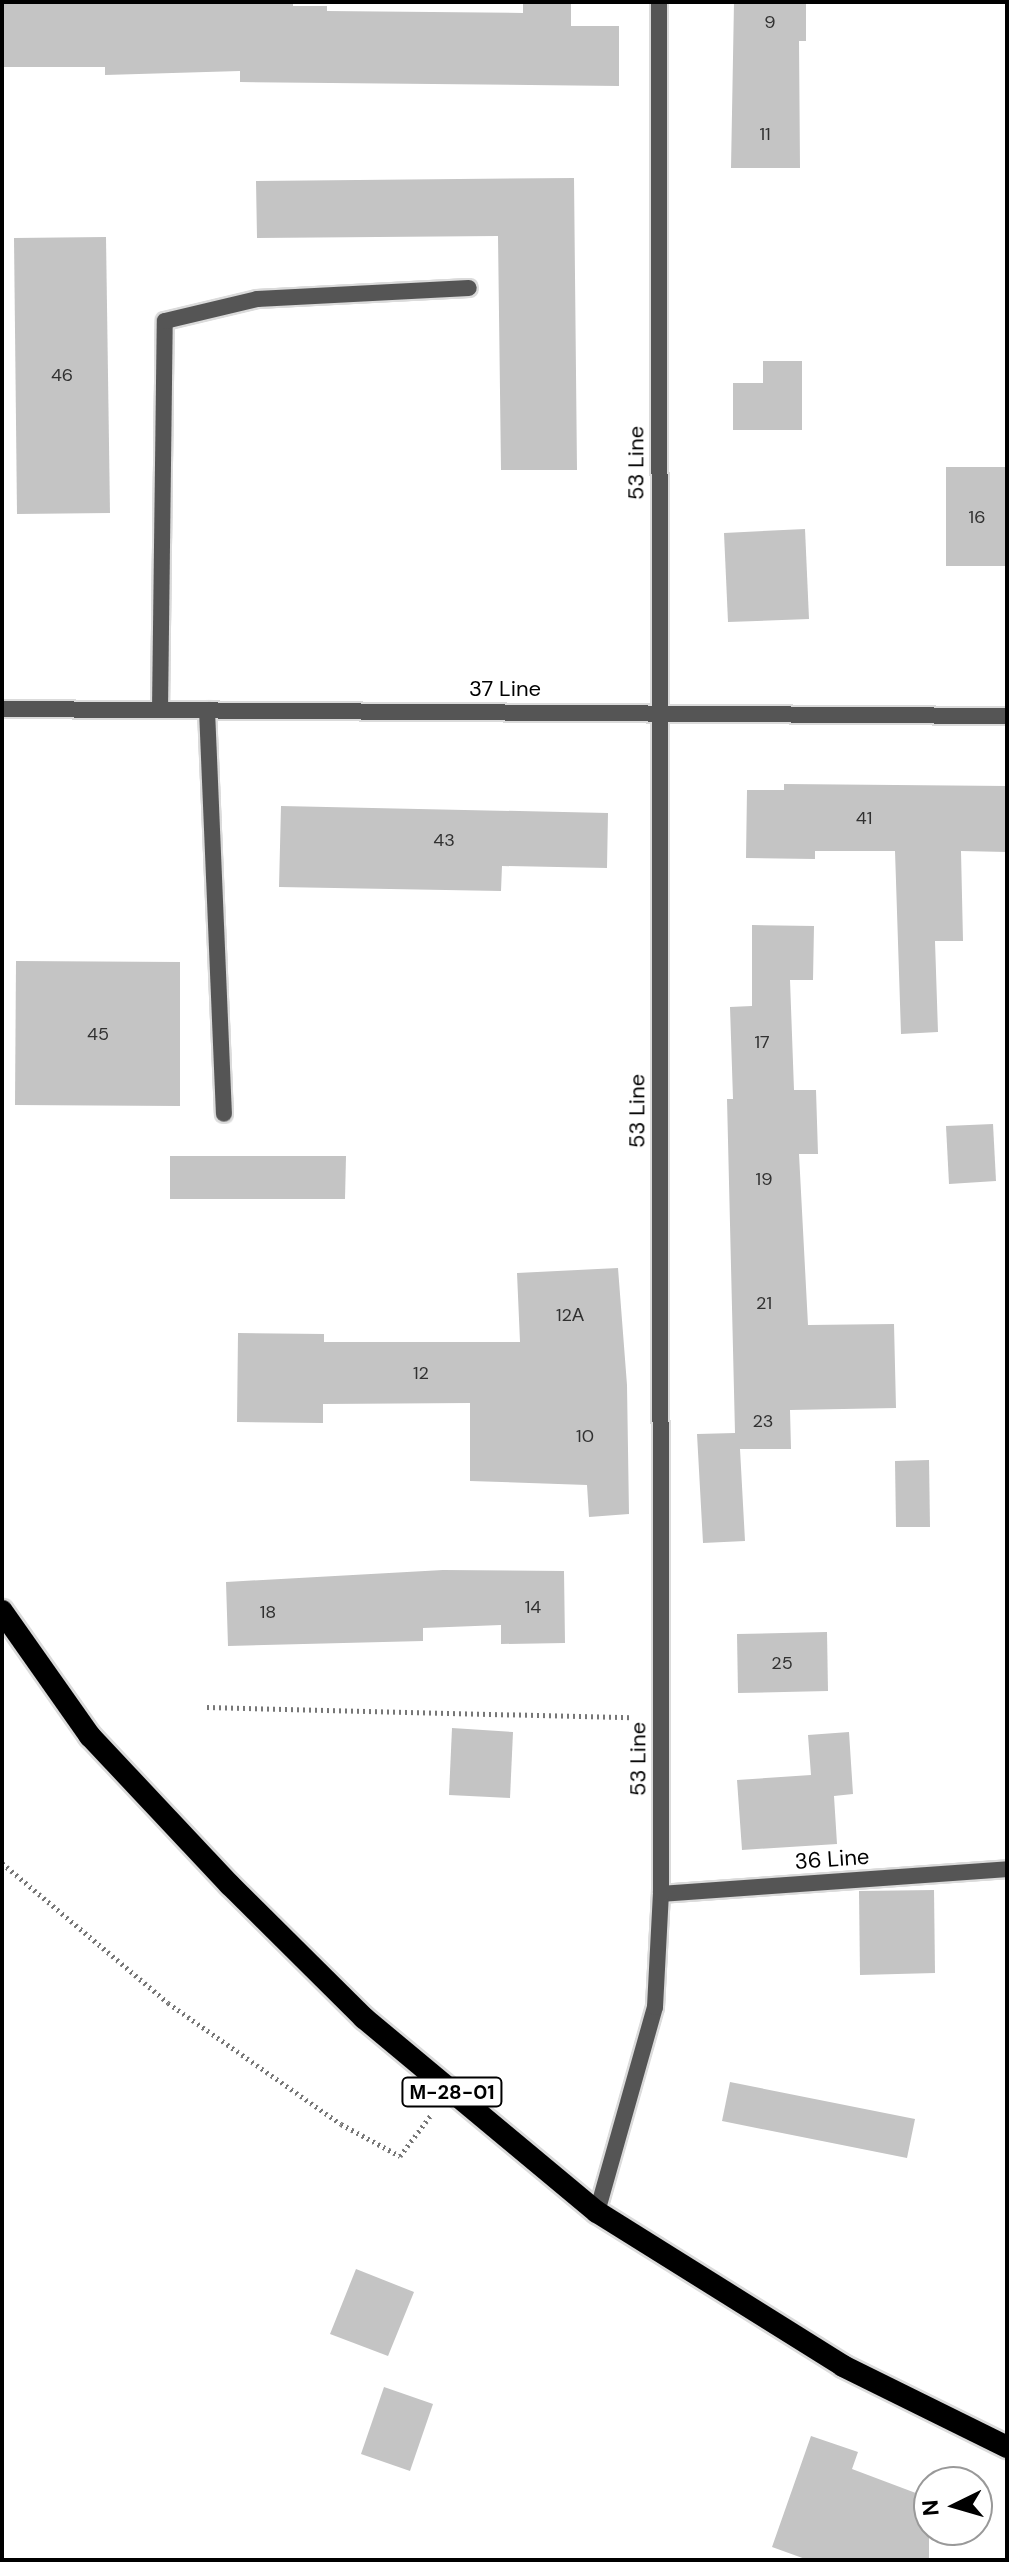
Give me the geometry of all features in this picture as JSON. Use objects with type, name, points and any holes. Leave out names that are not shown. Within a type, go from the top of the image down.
[{"type":"highway","name":"М-28-01","points":[[2,1611],[100,1747],[364,2018],[450,2090],[597,2212],[843,2366],[1007,2447]]},
{"type":"street","name":"53 Line","points":[[597,2212],[655,2007],[661,1894],[659,2]]},
{"type":"street","points":[[160,710],[165,321],[257,299],[469,288]]},
{"type":"street","name":"37 Line","points":[[2,709],[1007,716]]},
{"type":"street","points":[[207,710],[224,1114]]},
{"type":"street","name":"36 Line","points":[[661,1894],[1007,1869]]},
{"type":"path","points":[[207,1707],[660,1717]]},
{"type":"path","points":[[2,1863],[168,2003],[341,2124],[400,2156],[450,2090]]},
{"type":"building","points":[[2,2],[293,2],[293,6],[327,6],[327,11],[523,13],[523,2],[571,2],[571,26],[619,26],[619,86],[240,82],[240,71],[105,75],[105,67],[2,67]]},
{"type":"building","points":[[734,2],[806,2],[806,41],[799,41],[800,168],[731,168]]},
{"type":"building","points":[[574,178],[577,470],[501,470],[498,236],[257,238],[256,181]]},
{"type":"building","points":[[106,237],[110,513],[17,514],[14,238]]},
{"type":"building","points":[[763,361],[802,361],[802,430],[733,430],[733,383],[763,383]]},
{"type":"building","points":[[946,467],[1007,467],[1007,566],[946,566]]},
{"type":"building","points":[[805,529],[809,619],[728,622],[724,533]]},
{"type":"building","points":[[784,784],[1007,786],[1007,852],[961,851],[963,941],[935,941],[938,1032],[901,1034],[895,851],[815,851],[815,859],[746,858],[747,790],[784,790]]},
{"type":"building","points":[[281,806],[608,813],[607,868],[502,866],[501,891],[279,887]]},
{"type":"building","points":[[752,925],[814,926],[813,980],[790,980],[794,1090],[816,1090],[818,1154],[799,1154],[808,1325],[894,1324],[896,1408],[790,1410],[791,1449],[740,1449],[745,1541],[703,1543],[697,1434],[735,1433],[727,1099],[733,1099],[730,1007],[752,1006]]},
{"type":"building","points":[[16,961],[180,962],[180,1106],[15,1105]]},
{"type":"building","points":[[993,1124],[996,1181],[949,1184],[946,1126]]},
{"type":"building","points":[[170,1156],[346,1156],[345,1199],[170,1199]]},
{"type":"building","points":[[618,1268],[627,1385],[629,1514],[589,1517],[587,1485],[470,1481],[470,1403],[323,1404],[323,1423],[237,1422],[238,1333],[324,1334],[324,1342],[520,1342],[517,1273]]},
{"type":"building","points":[[929,1460],[930,1527],[896,1527],[895,1461]]},
{"type":"building","points":[[443,1570],[564,1571],[565,1643],[501,1644],[501,1625],[423,1628],[423,1641],[228,1646],[226,1582]]},
{"type":"building","points":[[827,1632],[828,1691],[738,1693],[737,1634]]},
{"type":"building","points":[[452,1728],[513,1732],[510,1798],[449,1795]]},
{"type":"building","points":[[849,1732],[853,1794],[834,1796],[837,1844],[742,1850],[737,1780],[811,1775],[808,1735]]},
{"type":"building","points":[[934,1890],[935,1973],[860,1975],[859,1891]]},
{"type":"building","points":[[730,2082],[915,2119],[907,2158],[722,2121]]},
{"type":"building","points":[[356,2269],[414,2292],[388,2356],[330,2334]]},
{"type":"building","points":[[384,2387],[433,2404],[410,2471],[361,2454]]},
{"type":"building","points":[[811,2436],[858,2452],[852,2469],[913,2492],[913,2546],[929,2546],[929,2560],[808,2560],[772,2547]]}]
